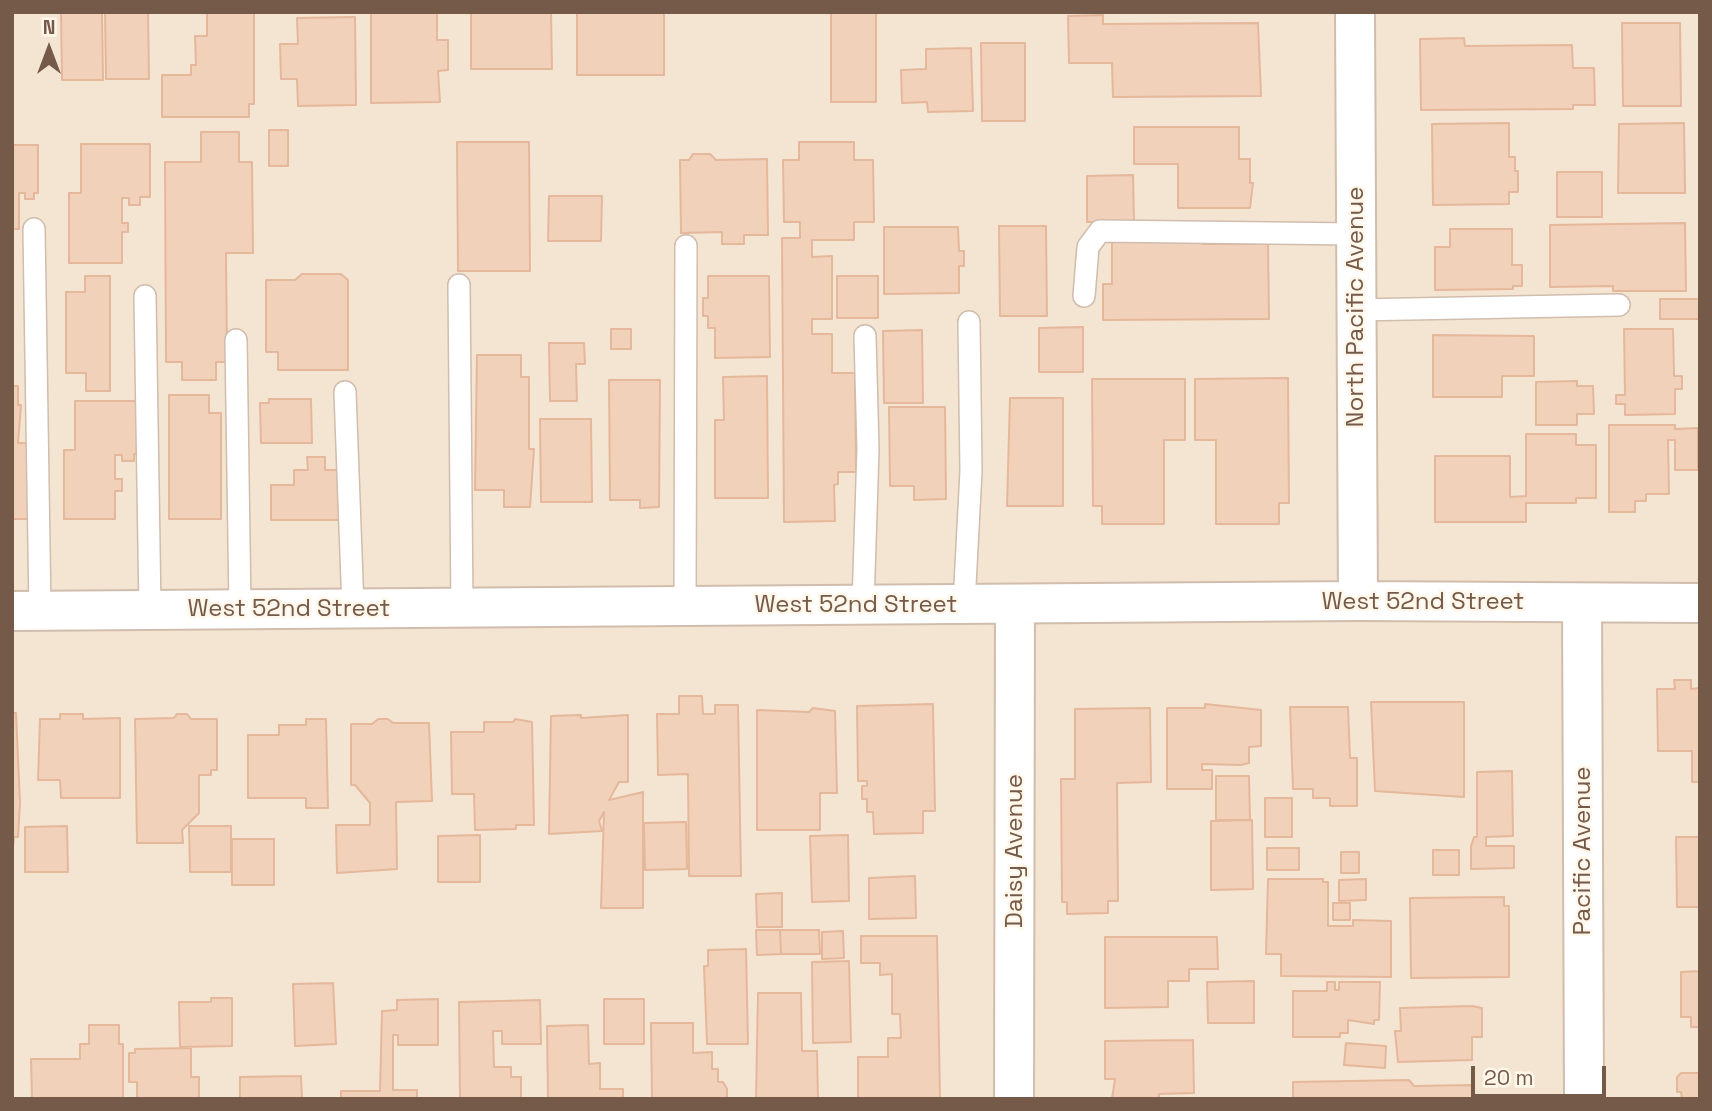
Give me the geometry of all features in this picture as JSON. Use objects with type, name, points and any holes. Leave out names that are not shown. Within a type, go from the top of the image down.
[{"type":"street","name":"North Pacific Avenue","points":[[1355,12],[1358,601]]},
{"type":"street","name":"West 52nd Street","points":[[26,611],[1358,601],[1700,603]]},
{"type":"street","name":"Pacific Avenue","points":[[1582,603],[1584,1099]]},
{"type":"street","name":"Daisy Avenue","points":[[1014,1099],[1015,604]]},
{"type":"lane","points":[[26,611],[34,229]]},
{"type":"lane","points":[[1084,296],[1088,247],[1100,231],[1356,234]]},
{"type":"lane","points":[[685,606],[687,246]]},
{"type":"lane","points":[[458,285],[462,608]]},
{"type":"lane","points":[[145,296],[150,610]]},
{"type":"lane","points":[[1356,310],[1619,305]]},
{"type":"lane","points":[[964,604],[971,471],[969,323]]},
{"type":"lane","points":[[863,605],[868,449],[865,336]]},
{"type":"lane","points":[[236,341],[240,609]]},
{"type":"lane","points":[[345,391],[353,608]]},
{"type":"shaded area","points":[[12,12],[1700,12],[1700,1099],[12,1099]]},
{"type":"building","points":[[61,12],[102,12],[103,80],[62,80]]},
{"type":"building","points":[[105,12],[148,12],[149,79],[106,79]]},
{"type":"building","points":[[207,12],[254,12],[254,104],[249,104],[249,117],[162,117],[162,75],[191,75],[191,65],[196,65],[195,36],[207,36]]},
{"type":"building","points":[[371,12],[437,12],[437,40],[448,40],[448,70],[438,71],[440,102],[371,103]]},
{"type":"building","points":[[471,12],[551,12],[552,69],[471,69]]},
{"type":"building","points":[[577,12],[664,12],[664,75],[577,75]]},
{"type":"building","points":[[831,12],[876,12],[876,102],[831,102]]},
{"type":"building","points":[[1103,15],[1103,24],[1258,23],[1261,96],[1113,97],[1112,63],[1069,63],[1068,16]]},
{"type":"building","points":[[355,17],[356,105],[298,106],[297,79],[281,79],[280,44],[298,44],[297,18]]},
{"type":"building","points":[[1622,23],[1680,23],[1681,106],[1623,106]]},
{"type":"building","points":[[1464,38],[1465,46],[1572,45],[1573,68],[1594,68],[1595,105],[1573,105],[1573,109],[1421,110],[1420,39]]},
{"type":"building","points":[[981,43],[1025,43],[1025,121],[982,121]]},
{"type":"building","points":[[971,48],[973,111],[928,112],[927,102],[902,103],[901,70],[926,69],[926,49]]},
{"type":"building","points":[[1509,123],[1509,157],[1515,157],[1518,192],[1509,192],[1509,204],[1433,205],[1432,124]]},
{"type":"building","points":[[1684,123],[1685,193],[1618,193],[1619,124]]},
{"type":"building","points":[[1134,127],[1239,127],[1239,159],[1250,159],[1250,183],[1253,183],[1250,208],[1178,208],[1178,164],[1134,164]]},
{"type":"building","points":[[269,130],[288,130],[288,166],[269,166]]},
{"type":"building","points":[[201,132],[239,132],[239,162],[252,162],[253,253],[226,253],[227,362],[216,362],[216,380],[182,380],[182,362],[166,362],[165,162],[201,162]]},
{"type":"building","points":[[457,142],[529,142],[530,271],[458,271]]},
{"type":"building","points":[[799,142],[854,142],[854,160],[873,160],[874,222],[854,222],[854,240],[812,240],[812,257],[832,256],[832,319],[812,319],[812,334],[832,334],[832,373],[855,373],[856,472],[838,472],[838,484],[834,485],[835,521],[784,522],[782,238],[800,238],[800,222],[784,222],[783,160],[799,160]]},
{"type":"building","points":[[81,144],[150,144],[150,197],[140,197],[140,205],[129,205],[129,198],[122,198],[122,223],[128,223],[128,232],[122,232],[122,263],[69,263],[69,193],[81,193]]},
{"type":"building","points":[[12,145],[38,145],[38,193],[34,193],[34,199],[25,199],[25,193],[19,193],[19,229],[12,229]]},
{"type":"building","points":[[693,154],[710,154],[716,160],[767,159],[768,235],[744,235],[744,244],[722,244],[722,232],[681,233],[680,160],[689,160]]},
{"type":"building","points":[[1557,172],[1602,172],[1602,217],[1557,217]]},
{"type":"building","points":[[1133,175],[1134,222],[1087,222],[1087,176]]},
{"type":"building","points":[[549,196],[602,196],[601,241],[548,241]]},
{"type":"building","points":[[1685,223],[1686,291],[1613,291],[1613,286],[1550,287],[1550,225]]},
{"type":"building","points":[[999,226],[1046,226],[1047,316],[1000,316]]},
{"type":"building","points":[[884,227],[958,227],[959,251],[964,251],[964,266],[959,266],[959,293],[884,294]]},
{"type":"building","points":[[1450,229],[1512,229],[1512,265],[1522,265],[1522,286],[1513,286],[1513,289],[1435,290],[1435,247],[1450,247]]},
{"type":"building","points":[[1202,240],[1202,244],[1268,244],[1269,319],[1103,320],[1103,284],[1112,284],[1112,241]]},
{"type":"building","points":[[302,274],[341,274],[348,280],[348,370],[278,370],[278,352],[266,352],[266,280],[295,280]]},
{"type":"building","points":[[85,276],[110,276],[110,391],[86,391],[86,373],[66,373],[66,292],[85,292]]},
{"type":"building","points":[[708,276],[769,276],[770,357],[715,358],[715,328],[708,328],[708,316],[703,316],[703,298],[708,298]]},
{"type":"building","points":[[837,276],[878,276],[878,318],[837,318]]},
{"type":"building","points":[[1660,299],[1700,299],[1700,319],[1660,319]]},
{"type":"building","points":[[1083,327],[1083,372],[1039,372],[1039,328]]},
{"type":"building","points":[[611,329],[631,329],[631,349],[611,349]]},
{"type":"building","points":[[1624,329],[1673,329],[1674,376],[1682,376],[1682,389],[1675,389],[1675,414],[1625,415],[1625,404],[1616,404],[1616,395],[1625,395]]},
{"type":"building","points":[[922,330],[923,403],[884,403],[883,331]]},
{"type":"building","points":[[1433,335],[1534,336],[1534,376],[1502,376],[1502,397],[1433,397]]},
{"type":"building","points":[[549,343],[584,343],[585,364],[576,364],[577,401],[550,401]]},
{"type":"building","points":[[477,355],[521,355],[521,377],[529,377],[529,449],[534,449],[530,507],[504,507],[504,490],[475,490]]},
{"type":"building","points":[[767,376],[768,498],[715,498],[715,420],[724,420],[723,377]]},
{"type":"building","points":[[1288,378],[1289,503],[1279,503],[1279,524],[1216,524],[1216,440],[1195,440],[1195,379]]},
{"type":"building","points":[[1092,379],[1185,379],[1185,440],[1164,440],[1164,524],[1102,524],[1102,506],[1093,506]]},
{"type":"building","points":[[609,380],[660,380],[659,507],[640,508],[640,500],[610,500]]},
{"type":"building","points":[[1577,381],[1577,386],[1593,386],[1594,414],[1577,414],[1577,425],[1536,425],[1536,382]]},
{"type":"building","points":[[12,386],[18,386],[18,405],[21,405],[18,443],[29,443],[29,519],[12,519]]},
{"type":"building","points":[[169,395],[209,395],[209,413],[221,413],[221,519],[169,519]]},
{"type":"building","points":[[1010,398],[1063,398],[1063,506],[1007,506]]},
{"type":"building","points":[[269,399],[311,399],[312,443],[261,443],[260,403],[269,403]]},
{"type":"building","points":[[75,401],[144,401],[144,454],[134,454],[134,461],[122,461],[122,455],[115,455],[115,479],[122,479],[122,491],[115,491],[115,519],[64,519],[64,450],[75,450]]},
{"type":"building","points":[[889,407],[945,407],[946,499],[914,500],[914,486],[890,486]]},
{"type":"building","points":[[540,419],[591,419],[592,502],[541,502]]},
{"type":"building","points":[[1609,425],[1675,425],[1675,429],[1698,428],[1698,470],[1675,470],[1675,440],[1668,440],[1669,494],[1646,494],[1646,501],[1635,501],[1635,512],[1609,512]]},
{"type":"building","points":[[1526,434],[1576,434],[1576,445],[1596,445],[1596,498],[1576,498],[1576,503],[1526,503],[1526,522],[1435,522],[1435,456],[1510,456],[1510,497],[1526,496]]},
{"type":"building","points":[[307,457],[325,457],[325,470],[340,470],[340,520],[271,520],[271,485],[294,485],[294,470],[308,470]]},
{"type":"building","points":[[1674,680],[1691,680],[1691,689],[1700,688],[1700,782],[1692,782],[1692,751],[1658,751],[1657,689],[1675,689]]},
{"type":"building","points":[[679,696],[702,696],[703,714],[715,714],[715,705],[738,705],[741,876],[689,876],[688,774],[658,775],[657,714],[679,714]]},
{"type":"building","points":[[1371,702],[1464,702],[1464,797],[1375,791]]},
{"type":"building","points":[[933,704],[935,811],[923,811],[923,833],[874,834],[873,812],[867,812],[867,799],[862,799],[862,786],[867,786],[867,781],[858,781],[857,706]]},
{"type":"building","points":[[1205,704],[1261,710],[1261,746],[1249,747],[1249,763],[1202,764],[1202,770],[1212,770],[1212,789],[1167,789],[1167,708],[1205,708]]},
{"type":"building","points":[[1290,707],[1348,707],[1350,758],[1357,758],[1357,806],[1330,806],[1330,798],[1313,798],[1313,789],[1293,789]]},
{"type":"building","points":[[813,708],[835,711],[837,793],[820,793],[820,830],[757,830],[757,710],[809,712]]},
{"type":"building","points":[[1150,708],[1151,782],[1117,783],[1118,901],[1108,901],[1108,913],[1067,914],[1067,902],[1062,902],[1061,779],[1075,779],[1075,709]]},
{"type":"building","points":[[12,713],[16,713],[20,803],[18,837],[14,837],[12,857]]},
{"type":"building","points":[[60,714],[83,714],[83,719],[120,718],[120,798],[61,798],[60,780],[38,780],[40,719],[60,719]]},
{"type":"building","points":[[177,714],[187,714],[191,719],[217,719],[217,770],[211,770],[211,775],[199,775],[199,813],[182,830],[183,843],[137,843],[135,719],[174,718]]},
{"type":"building","points":[[581,715],[581,718],[628,715],[628,782],[619,782],[609,800],[643,792],[643,908],[601,908],[604,812],[599,821],[602,831],[549,834],[551,716]]},
{"type":"building","points":[[306,719],[326,719],[328,808],[306,808],[306,798],[248,798],[248,735],[279,735],[279,725],[306,725]]},
{"type":"building","points":[[378,719],[388,719],[393,723],[429,723],[432,801],[396,802],[397,869],[337,873],[336,825],[370,825],[370,803],[355,785],[351,785],[351,724],[372,724]]},
{"type":"building","points":[[515,719],[532,722],[534,825],[516,825],[516,829],[475,830],[474,794],[452,794],[451,732],[484,732],[484,722],[513,722]]},
{"type":"building","points":[[1512,771],[1513,836],[1486,837],[1486,846],[1514,846],[1514,868],[1471,869],[1471,846],[1474,837],[1477,837],[1477,772]]},
{"type":"building","points":[[1216,776],[1249,776],[1250,820],[1216,820]]},
{"type":"building","points":[[1265,798],[1292,798],[1292,837],[1265,837]]},
{"type":"building","points":[[1252,820],[1253,889],[1211,890],[1211,821]]},
{"type":"building","points":[[686,822],[687,869],[645,870],[644,823]]},
{"type":"building","points":[[67,826],[68,872],[25,872],[25,827]]},
{"type":"building","points":[[189,826],[231,826],[231,872],[190,872]]},
{"type":"building","points":[[480,835],[480,882],[438,882],[438,836]]},
{"type":"building","points":[[848,835],[849,901],[812,902],[810,836]]},
{"type":"building","points":[[1676,837],[1700,837],[1700,907],[1677,907]]},
{"type":"building","points":[[232,839],[274,839],[274,885],[232,885]]},
{"type":"building","points":[[1267,848],[1299,848],[1299,870],[1267,870]]},
{"type":"building","points":[[1433,850],[1459,850],[1459,875],[1433,875]]},
{"type":"building","points":[[1341,852],[1359,852],[1359,873],[1341,873]]},
{"type":"building","points":[[915,876],[916,918],[869,919],[869,878]]},
{"type":"building","points":[[1268,879],[1323,879],[1323,882],[1328,882],[1328,926],[1353,926],[1353,920],[1391,921],[1391,977],[1281,976],[1281,954],[1266,954]]},
{"type":"building","points":[[1366,879],[1366,900],[1339,901],[1339,880]]},
{"type":"building","points":[[782,893],[782,927],[757,927],[756,894]]},
{"type":"building","points":[[1504,897],[1504,906],[1509,906],[1509,977],[1411,978],[1410,898]]},
{"type":"building","points":[[1333,903],[1350,903],[1350,920],[1333,920]]},
{"type":"building","points":[[756,930],[780,930],[781,954],[757,955]]},
{"type":"building","points":[[780,930],[819,930],[820,954],[781,954]]},
{"type":"building","points":[[843,931],[844,958],[822,959],[822,932]]},
{"type":"building","points":[[861,936],[937,936],[940,1099],[858,1099],[858,1057],[888,1057],[888,1038],[901,1038],[900,1014],[892,1014],[892,974],[880,975],[880,963],[861,963]]},
{"type":"building","points":[[1105,937],[1217,937],[1218,969],[1189,969],[1189,981],[1168,981],[1168,1007],[1105,1008]]},
{"type":"building","points":[[746,949],[748,1044],[707,1044],[704,966],[708,966],[708,950]]},
{"type":"building","points":[[849,961],[851,1042],[813,1043],[812,962]]},
{"type":"building","points":[[1700,971],[1700,1027],[1691,1027],[1691,1017],[1681,1017],[1681,972]]},
{"type":"building","points":[[1254,981],[1254,1023],[1208,1023],[1207,982]]},
{"type":"building","points":[[1327,982],[1335,982],[1335,990],[1339,990],[1339,982],[1380,982],[1379,1020],[1374,1020],[1374,1024],[1348,1020],[1348,1033],[1340,1033],[1340,1037],[1293,1037],[1293,991],[1327,991]]},
{"type":"building","points":[[333,983],[336,1044],[295,1046],[293,984]]},
{"type":"building","points":[[758,993],[801,993],[802,1051],[817,1051],[818,1099],[756,1099]]},
{"type":"building","points":[[211,998],[232,998],[232,1046],[180,1047],[179,1002],[211,1002]]},
{"type":"building","points":[[438,999],[438,1045],[398,1045],[398,1035],[393,1035],[393,1090],[417,1090],[417,1099],[341,1099],[341,1091],[380,1091],[382,1011],[397,1010],[397,1000]]},
{"type":"building","points":[[604,999],[644,999],[644,1044],[604,1044]]},
{"type":"building","points":[[540,1000],[541,1044],[502,1044],[502,1031],[493,1031],[494,1067],[511,1067],[511,1077],[521,1077],[521,1099],[460,1099],[459,1002]]},
{"type":"building","points":[[1400,1008],[1482,1008],[1482,1037],[1472,1037],[1472,1060],[1398,1062],[1395,1031],[1401,1031]]},
{"type":"building","points":[[651,1023],[693,1023],[693,1053],[712,1052],[712,1069],[718,1069],[718,1082],[723,1082],[727,1089],[727,1099],[652,1099]]},
{"type":"building","points":[[89,1025],[119,1025],[119,1044],[123,1044],[123,1099],[32,1099],[31,1059],[80,1059],[80,1044],[89,1044]]},
{"type":"building","points":[[588,1025],[589,1064],[600,1063],[600,1089],[623,1089],[623,1099],[548,1099],[547,1026]]},
{"type":"building","points":[[1193,1040],[1194,1093],[1159,1094],[1159,1099],[1112,1099],[1115,1079],[1105,1079],[1105,1041]]},
{"type":"building","points":[[1346,1043],[1386,1046],[1385,1068],[1344,1065]]},
{"type":"building","points":[[191,1048],[191,1077],[199,1077],[199,1099],[137,1099],[137,1082],[129,1082],[129,1053],[135,1053],[135,1049]]},
{"type":"building","points":[[1681,1073],[1700,1073],[1700,1099],[1682,1099],[1681,1092],[1677,1092],[1677,1077]]},
{"type":"building","points":[[301,1076],[302,1099],[240,1099],[240,1077]]},
{"type":"building","points":[[1409,1080],[1414,1086],[1472,1085],[1473,1098],[1482,1099],[1293,1099],[1293,1082]]}]
